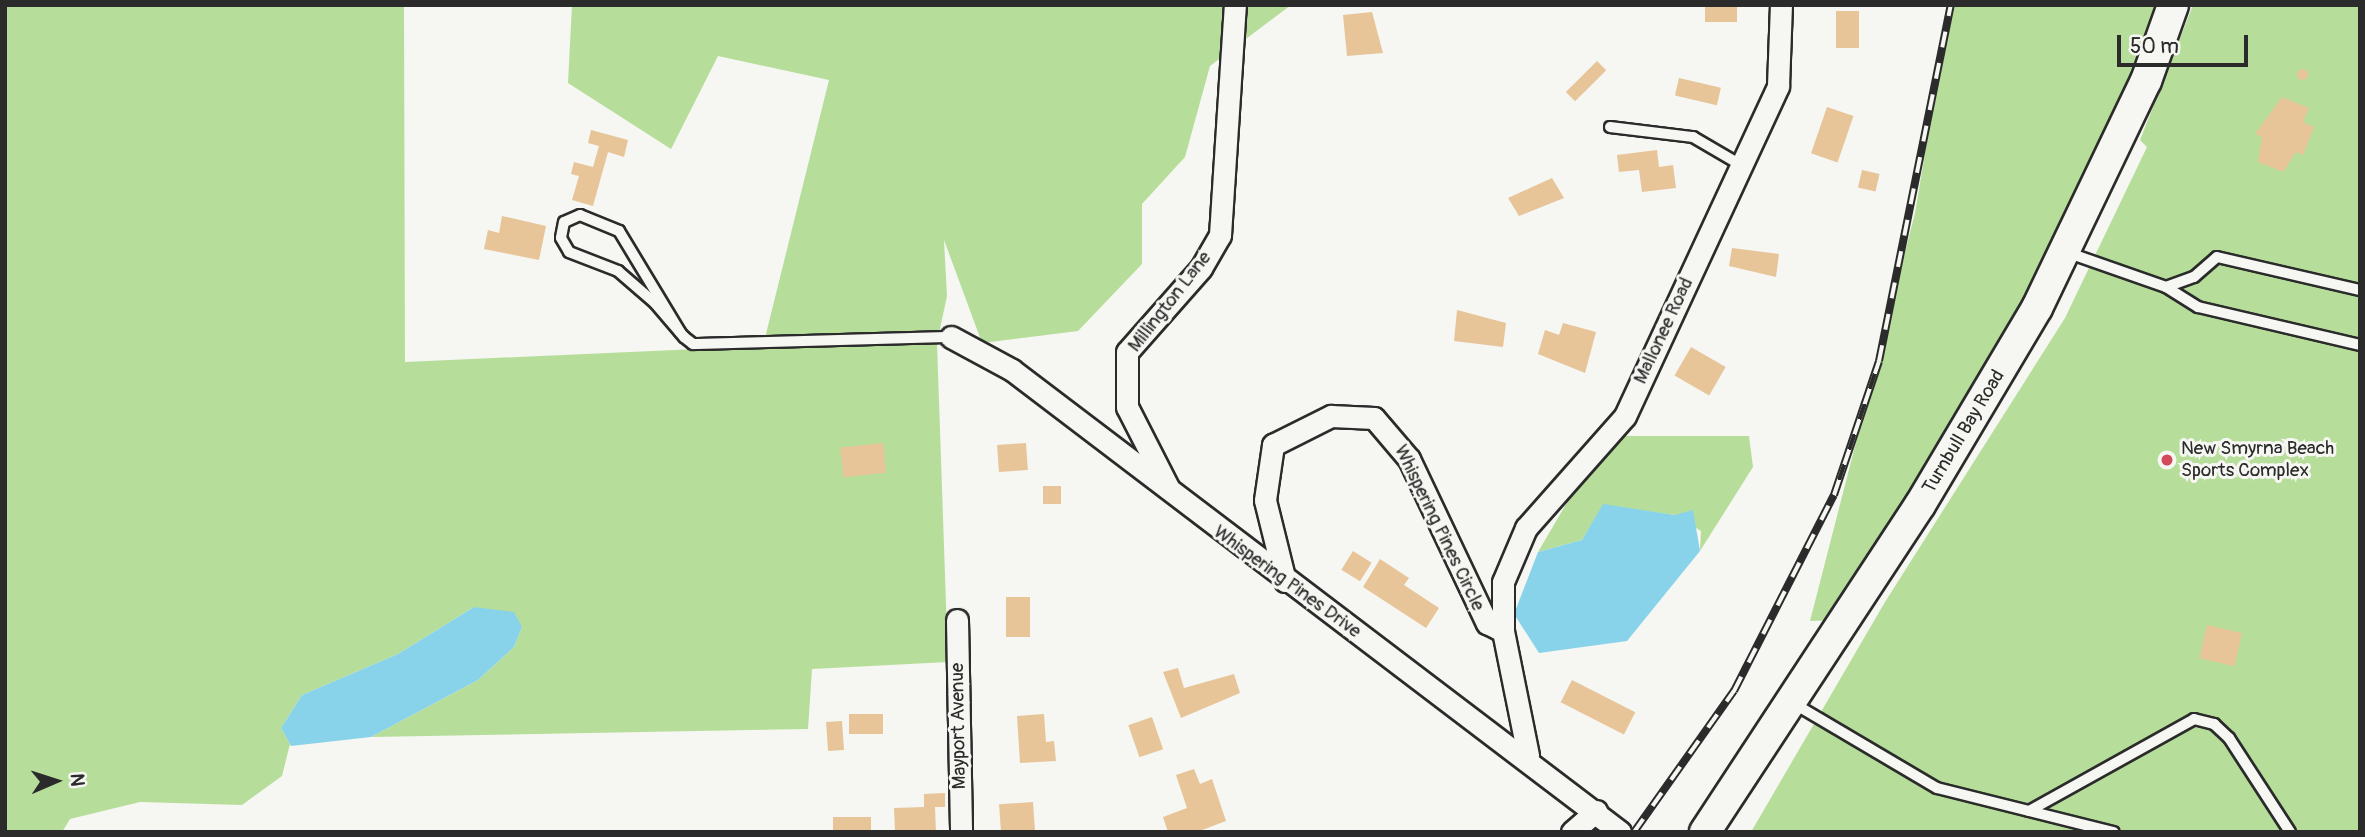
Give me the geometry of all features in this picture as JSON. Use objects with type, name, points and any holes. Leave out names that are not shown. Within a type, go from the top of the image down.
[{"type":"street","name":"Millington Lane","points":[[1179,503],[1127,407],[1127,352],[1201,268],[1220,235],[1235,5]]},
{"type":"street","name":"Mallonee Road","points":[[1503,631],[1503,582],[1526,528],[1625,416],[1778,86],[1781,5]]},
{"type":"street","name":"Turnbull Bay Road","points":[[1705,832],[1793,704],[1920,505],[2066,253],[2146,81],[2173,5]]},
{"type":"street","name":"Whispering Pines Drive","points":[[951,337],[1012,370],[1179,503],[1528,755],[1620,832]]},
{"type":"street","name":"Whispering Pines Circle","points":[[1285,581],[1265,500],[1273,444],[1331,416],[1374,418],[1409,459],[1487,623],[1503,631]]},
{"type":"street","name":"Mayport Avenue","points":[[957,620],[961,832]]},
{"type":"street","points":[[1503,631],[1528,755]]},
{"type":"street","points":[[1572,832],[1596,811]]},
{"type":"lane","points":[[1610,127],[1693,137],[1741,165]]},
{"type":"lane","points":[[680,332],[619,230],[580,215],[564,222],[561,238],[569,252],[618,271],[680,332],[707,347],[951,337]]},
{"type":"lane","points":[[2066,253],[2166,287],[2197,307],[2360,345]]},
{"type":"lane","points":[[2166,287],[2194,277],[2217,257],[2360,290]]},
{"type":"lane","points":[[1793,704],[1927,783],[2114,832]]},
{"type":"lane","points":[[2029,811],[2176,723],[2194,719],[2214,724],[2230,738],[2290,832]]},
{"type":"green space","points":[[5,5],[404,5],[405,362],[763,346],[829,80],[718,56],[671,149],[568,83],[572,5],[1291,5],[1210,66],[1185,157],[1142,204],[1142,264],[1078,331],[982,343],[944,240],[947,296],[937,343],[948,662],[812,669],[808,729],[371,737],[478,680],[514,647],[522,627],[474,607],[398,654],[302,695],[281,728],[290,744],[282,776],[242,805],[140,802],[70,819],[62,832],[5,832]]},
{"type":"green space","points":[[1950,5],[2159,5],[2110,135],[2054,255],[1835,620],[1810,621],[1915,213]]},
{"type":"green space","name":"New Smyrna Beach Sports Complex","points":[[2193,5],[2360,5],[2360,832],[1751,832],[1885,602],[2065,318],[2147,147],[2140,140]]},
{"type":"green space","points":[[1606,436],[1749,436],[1753,467],[1700,551],[1701,531],[1675,515],[1603,505],[1582,540],[1538,552]]},
{"type":"water","points":[[1603,504],[1675,515],[1693,510],[1700,551],[1627,641],[1539,653],[1514,614],[1538,552],[1582,540]]},
{"type":"water","points":[[474,607],[514,612],[522,627],[514,647],[478,680],[371,737],[291,746],[281,728],[302,695],[398,654]]},
{"type":"building","points":[[1705,5],[1737,5],[1737,22],[1705,22]]},
{"type":"building","points":[[1836,11],[1859,11],[1859,48],[1836,48]]},
{"type":"building","points":[[1372,12],[1383,53],[1347,56],[1343,15]]},
{"type":"building","points":[[1597,61],[1606,70],[1575,101],[1566,92]]},
{"type":"building","points":[[2302,68],[2308,74],[2302,80],[2296,74]]},
{"type":"building","points":[[1679,78],[1721,88],[1717,105],[1675,96]]},
{"type":"building","points":[[2282,97],[2309,108],[2303,122],[2314,127],[2303,155],[2296,152],[2283,172],[2258,162],[2262,137],[2255,134]]},
{"type":"building","points":[[1827,107],[1853,116],[1838,162],[1811,153]]},
{"type":"building","points":[[591,130],[628,140],[624,157],[608,152],[593,206],[572,200],[579,176],[571,174],[574,162],[593,167],[599,146],[588,143]]},
{"type":"building","points":[[1657,150],[1659,167],[1673,165],[1676,188],[1642,192],[1639,170],[1619,172],[1617,155]]},
{"type":"building","points":[[1862,170],[1880,174],[1875,192],[1858,188]]},
{"type":"building","points":[[1552,178],[1564,198],[1519,216],[1508,198]]},
{"type":"building","points":[[502,216],[546,226],[539,260],[484,249],[488,230],[499,233]]},
{"type":"building","points":[[1732,248],[1779,254],[1776,277],[1729,266]]},
{"type":"building","points":[[1457,310],[1506,323],[1503,347],[1454,341]]},
{"type":"building","points":[[1563,323],[1596,332],[1585,373],[1538,354],[1545,330],[1559,335]]},
{"type":"building","points":[[1691,347],[1726,367],[1709,396],[1674,376]]},
{"type":"building","points":[[883,443],[886,473],[843,477],[840,447]]},
{"type":"building","points":[[1026,443],[1028,470],[999,472],[997,445]]},
{"type":"building","points":[[1043,486],[1061,486],[1061,504],[1043,504]]},
{"type":"building","points":[[1353,551],[1372,563],[1360,581],[1341,570]]},
{"type":"building","points":[[1380,559],[1409,578],[1404,585],[1439,608],[1426,628],[1363,587]]},
{"type":"building","points":[[1006,597],[1030,597],[1030,637],[1006,637]]},
{"type":"building","points":[[2207,625],[2242,633],[2234,666],[2199,658]]},
{"type":"building","points":[[1178,668],[1184,688],[1234,674],[1240,693],[1181,718],[1163,672]]},
{"type":"building","points":[[1572,680],[1635,712],[1624,735],[1561,702]]},
{"type":"building","points":[[849,714],[883,714],[883,734],[849,734]]},
{"type":"building","points":[[1044,714],[1046,742],[1054,741],[1056,761],[1020,763],[1017,716]]},
{"type":"building","points":[[1152,717],[1163,749],[1139,757],[1128,725]]},
{"type":"building","points":[[842,721],[844,750],[828,751],[826,722]]},
{"type":"building","points":[[1194,769],[1200,784],[1212,779],[1226,821],[1197,832],[1168,832],[1163,817],[1187,808],[1176,775]]},
{"type":"building","points":[[945,793],[945,807],[935,807],[936,832],[895,832],[894,808],[924,807],[924,794]]},
{"type":"building","points":[[1033,802],[1035,831],[1001,832],[999,804]]},
{"type":"building","points":[[833,817],[871,817],[871,832],[833,832]]},
{"type":"railway","points":[[1634,832],[1734,691],[1834,495],[1879,361],[1951,5]]},
{"type":"place","name":"New Smyrna Beach Sports Complex","points":[[2167,460]]}]
